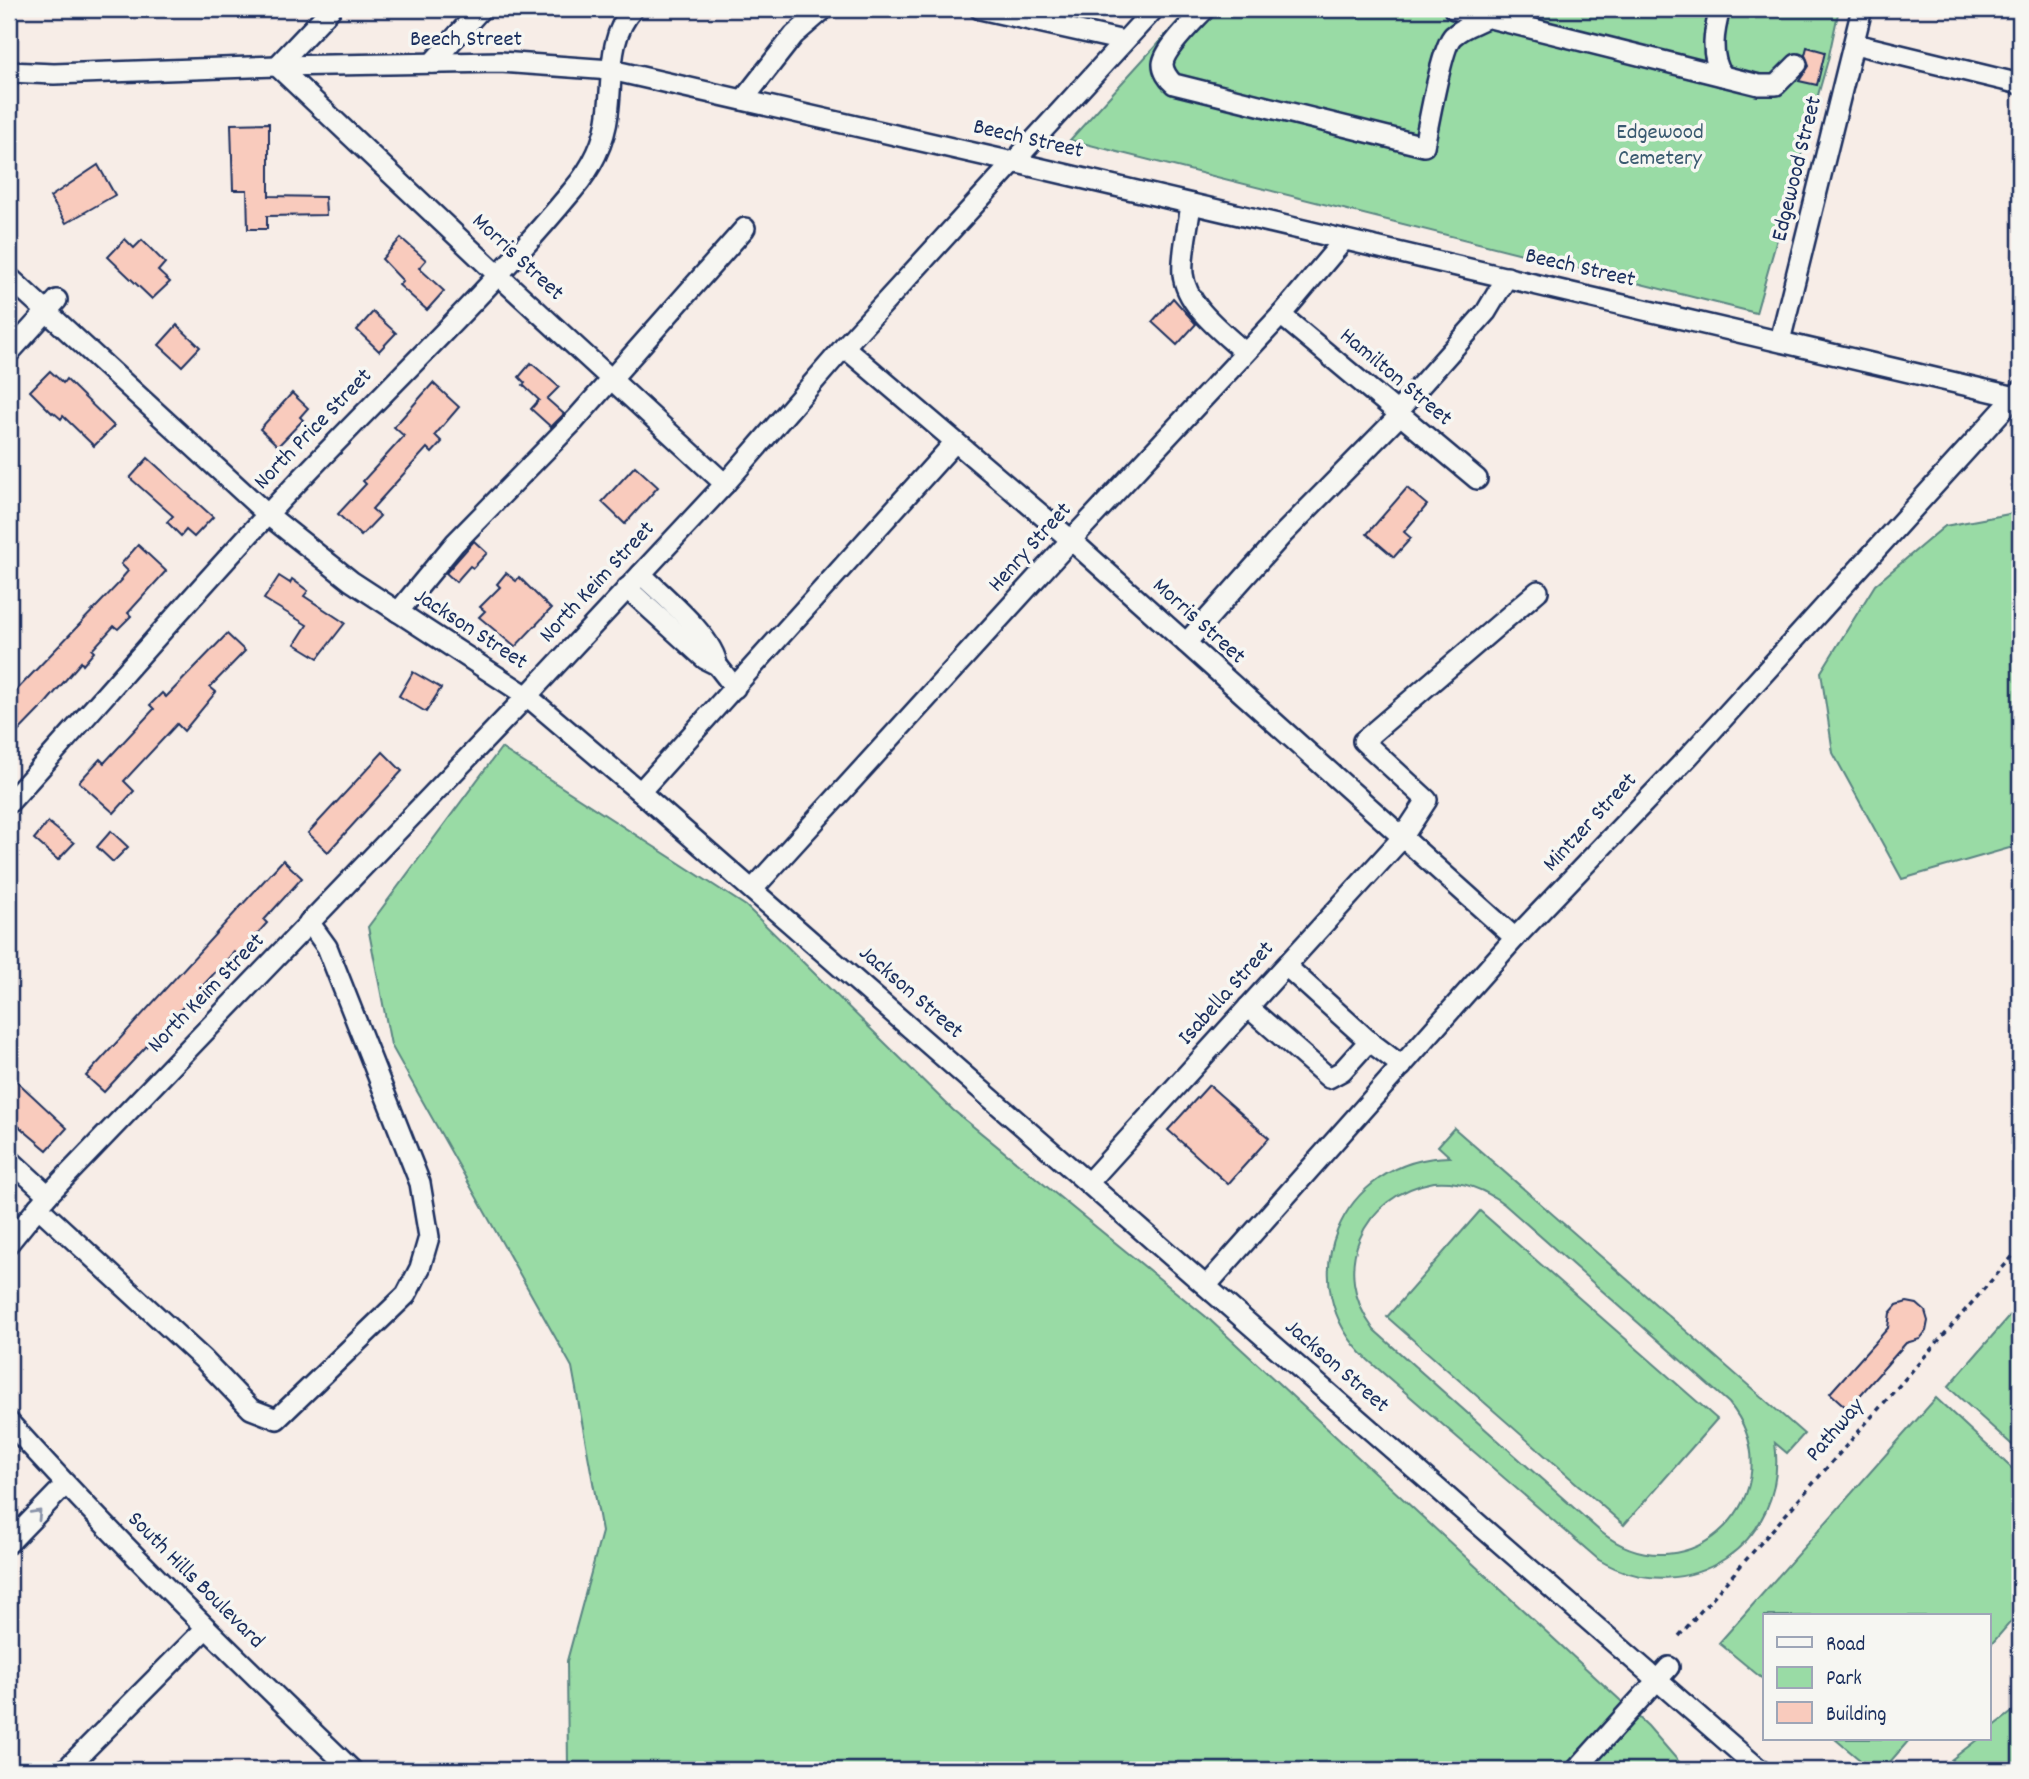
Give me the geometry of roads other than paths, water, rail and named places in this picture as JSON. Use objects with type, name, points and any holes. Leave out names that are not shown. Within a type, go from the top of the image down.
[{"type":"street","points":[[277,66],[331,9]]},
{"type":"street","points":[[432,63],[481,9]]},
{"type":"street","name":"North Price Street","points":[[9,803],[268,515],[498,275],[575,189],[591,165],[602,141],[608,116],[611,70],[619,30],[634,9]]},
{"type":"street","points":[[743,100],[794,35],[824,9]]},
{"type":"street","points":[[980,9],[1125,41]]},
{"type":"street","name":"North Keim Street","points":[[9,1243],[43,1201],[527,696],[725,484],[844,347],[1154,9]]},
{"type":"street","points":[[1205,9],[1168,53],[1163,64],[1168,79],[1174,84],[1424,146],[1449,40],[1468,25],[1495,13]]},
{"type":"street","points":[[1454,9],[1495,13],[1759,85],[1776,85],[1797,64]]},
{"type":"street","points":[[1720,9],[1715,29],[1714,51],[1717,68],[1723,76]]},
{"type":"street","name":"Edgewood Street","points":[[1780,341],[1862,9]]},
{"type":"street","points":[[1855,44],[2020,83]]},
{"type":"street","name":"Beech Street","points":[[9,72],[54,74],[500,62],[611,70],[2019,395]]},
{"type":"street","name":"Morris Street","points":[[277,66],[725,484]]},
{"type":"street","points":[[1191,204],[1183,273],[1188,292],[1196,304],[1245,353]]},
{"type":"street","points":[[398,612],[455,543],[575,420],[745,228]]},
{"type":"street","name":"Henry Street","points":[[753,889],[1071,540],[1281,315],[1344,240]]},
{"type":"street","name":"Jackson Street","points":[[9,277],[51,306],[268,515],[351,581],[527,696],[640,792],[1206,1286],[1663,1673],[1760,1770]]},
{"type":"street","points":[[1186,643],[1284,533],[1399,413],[1486,312],[1507,277]]},
{"type":"street","points":[[9,353],[51,306]]},
{"type":"street","name":"Hamilton Street","points":[[1281,315],[1477,479]]},
{"type":"street","name":"Morris Street","points":[[844,347],[1071,540],[1515,938]]},
{"type":"street","name":"Mintzer Street","points":[[1206,1286],[1515,938],[1689,756],[2019,395]]},
{"type":"street","points":[[640,792],[955,442]]},
{"type":"street","points":[[634,581],[707,640],[716,654],[717,665],[734,688]]},
{"type":"street","name":"Isabella Street","points":[[1089,1182],[1402,838],[1427,800],[1363,741],[1538,591]]},
{"type":"street","points":[[9,1158],[43,1201],[251,1409],[277,1419],[405,1295],[420,1268],[429,1237],[420,1183],[327,947],[309,922]]},
{"type":"street","points":[[1286,966],[1368,1041],[1402,1066]]},
{"type":"street","points":[[1248,1007],[1329,1078],[1342,1071],[1368,1041]]},
{"type":"street","name":"South Hills Boulevard","points":[[9,1422],[65,1485],[351,1770]]},
{"type":"street","points":[[9,1543],[65,1485]]},
{"type":"street","points":[[65,1770],[206,1628]]},
{"type":"street","points":[[1576,1770],[1663,1673]]},
{"type":"park label","name":"Edgewood Cemetery","points":[[1660,146]]}]
